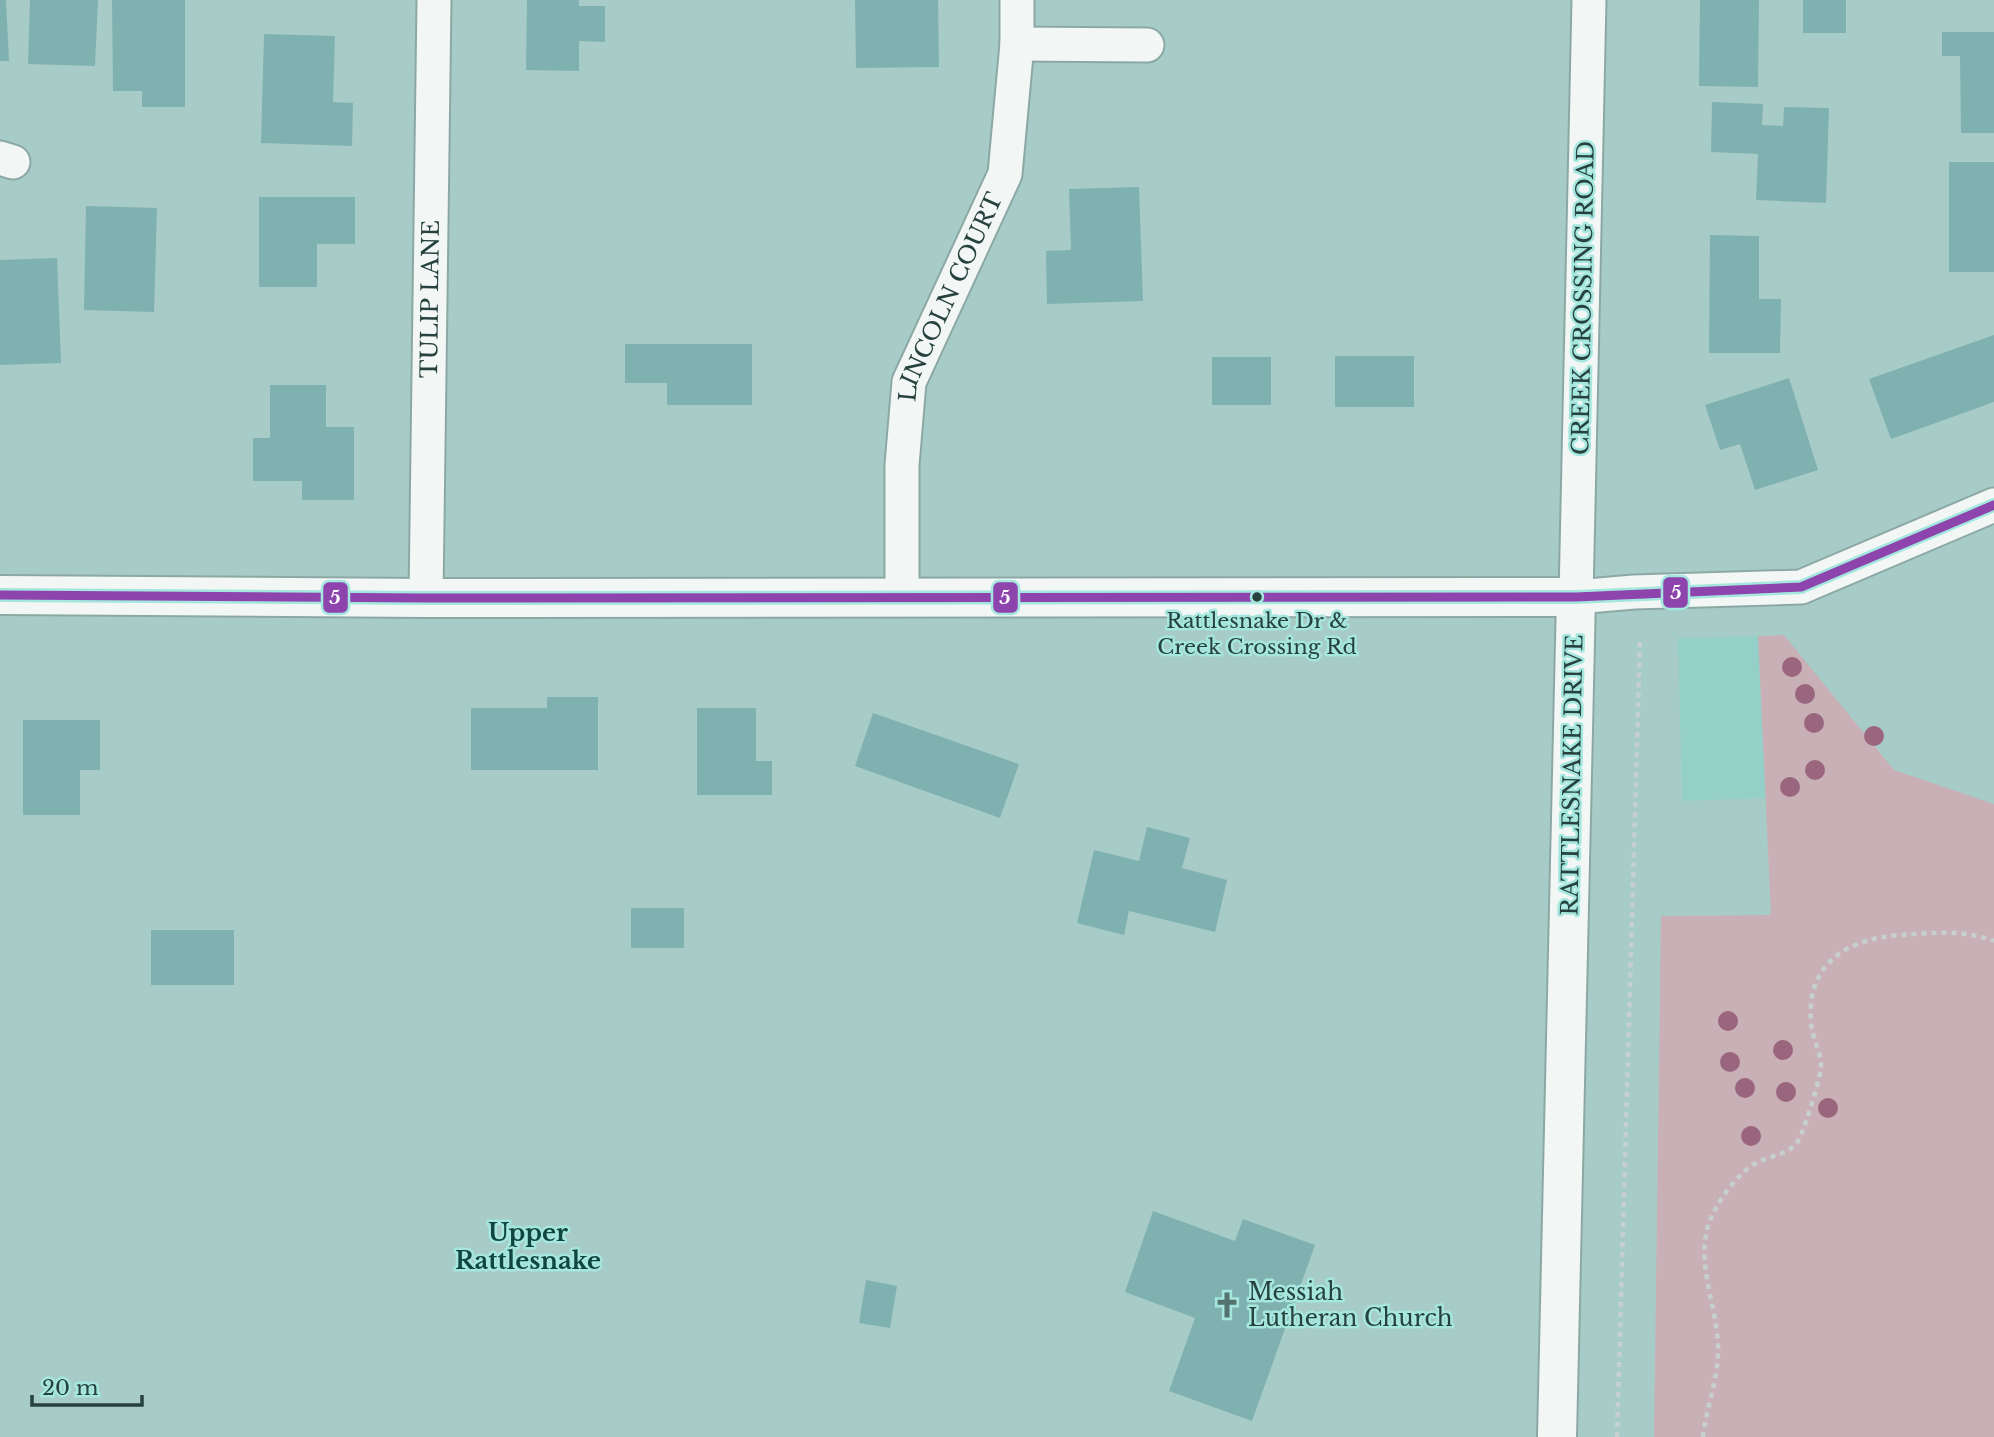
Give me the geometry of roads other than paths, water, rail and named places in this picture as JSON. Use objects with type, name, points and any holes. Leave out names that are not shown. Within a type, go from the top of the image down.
[{"type":"street","name":"TULIP LANE","points":[[426,598],[434,0]]},
{"type":"street","name":"LINCOLN COURT","points":[[902,598],[902,465],[909,382],[1005,174],[1017,44],[1017,0]]},
{"type":"street","name":"CREEK CROSSING ROAD","points":[[1576,597],[1588,0]]},
{"type":"street","points":[[1017,44],[1147,45]]},
{"type":"street","points":[[0,595],[426,598],[1576,597],[1634,592],[1801,587],[1994,505]]},
{"type":"street","name":"RATTLESNAKE DRIVE","points":[[1557,1437],[1576,597]]},
{"type":"place","name":"Rattlesnake Dr & Creek Crossing Rd","points":[[1257,597]]},
{"type":"place","name":"Messiah Lutheran Church","points":[[1227,1305]]},
{"type":"district","name":"Upper Rattlesnake","points":[[528,1247]]}]
